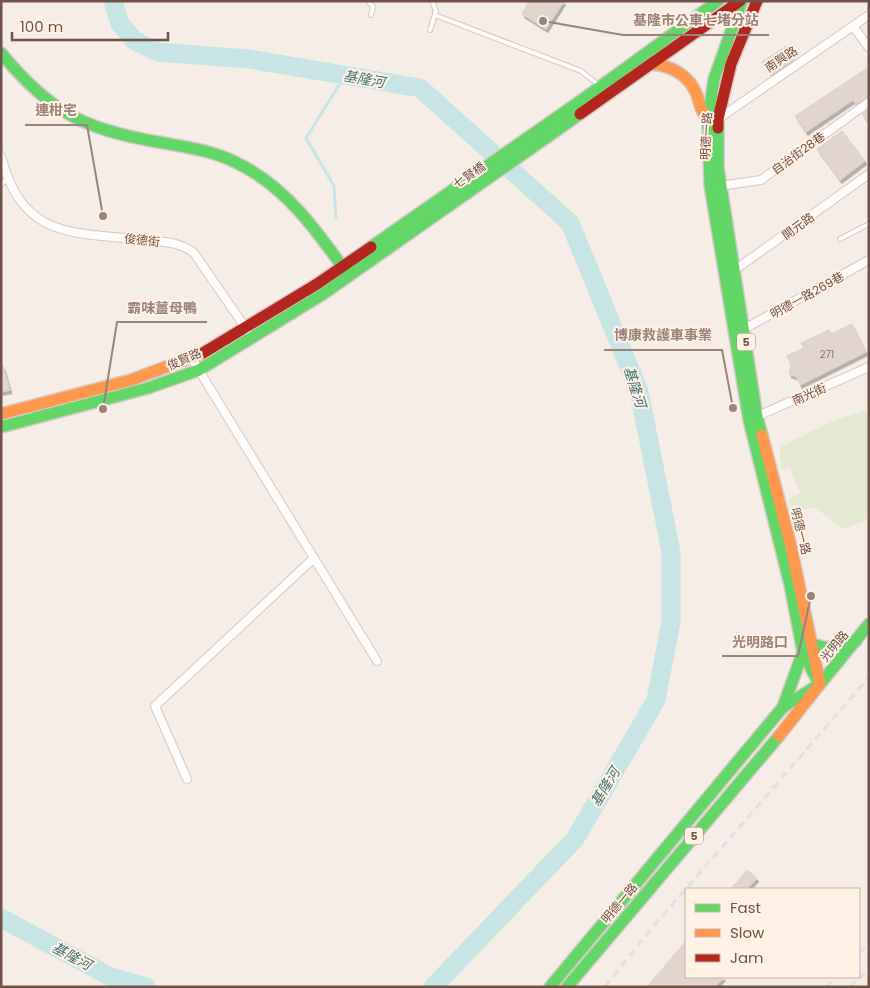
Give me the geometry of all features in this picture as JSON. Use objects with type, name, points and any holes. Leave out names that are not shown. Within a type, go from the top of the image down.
[{"type":"main road","points":[[604,91],[718,1]]},
{"type":"main road","points":[[604,91],[650,64],[741,1]]},
{"type":"main road","name":"明德一路","points":[[567,987],[803,708],[820,684],[813,644],[753,418],[744,329],[710,184],[714,79],[741,1]]},
{"type":"main road","name":"明德一路","points":[[757,1],[731,64],[713,120],[731,272],[753,418],[803,652]]},
{"type":"main road","points":[[1,53],[36,94],[77,122],[104,132],[198,149],[244,166],[264,178],[291,201],[334,256],[350,268]]},
{"type":"main road","points":[[650,64],[668,65],[686,77],[713,120]]},
{"type":"main road","name":"七賢橋","points":[[350,268],[604,91]]},
{"type":"main road","name":"俊賢路","points":[[1,427],[148,388],[199,370],[250,333],[350,268]]},
{"type":"main road","name":"俊賢路","points":[[1,414],[131,380],[192,359],[250,333]]},
{"type":"main road","name":"光明路","points":[[820,684],[869,624]]},
{"type":"main road","points":[[813,644],[826,648],[856,641]]},
{"type":"main road","points":[[783,707],[803,652]]},
{"type":"main road","name":"5","points":[[803,652],[810,669],[820,684]]},
{"type":"main road","points":[[783,707],[820,684]]},
{"type":"main road","name":"明德一路","points":[[550,987],[783,707]]},
{"type":"street","name":"南興路","points":[[713,120],[869,15]]},
{"type":"street","points":[[853,26],[869,48]]},
{"type":"street","name":"自治街28巷","points":[[720,186],[761,180],[869,102]]},
{"type":"street","name":"俊德街","points":[[1,156],[4,182],[34,217],[54,228],[178,244],[187,248],[194,253],[250,333]]},
{"type":"street","name":"開元路","points":[[731,272],[869,174]]},
{"type":"street","name":"明德一路269巷","points":[[744,329],[869,260]]},
{"type":"street","points":[[192,359],[378,661]]},
{"type":"street","name":"南光街","points":[[753,418],[869,367]]},
{"type":"street","points":[[187,779],[155,706],[314,558]]},
{"type":"lane","points":[[368,1],[373,7],[371,15]]},
{"type":"lane","points":[[430,30],[436,11],[432,1]]},
{"type":"lane","points":[[435,15],[582,71],[604,91]]},
{"type":"lane","points":[[840,239],[869,224]]},
{"type":"green space","points":[[869,409],[869,519],[844,529],[814,507],[792,513],[788,499],[800,493],[790,467],[781,470],[780,447],[835,420]]},
{"type":"building","points":[[529,1],[564,1],[546,29],[522,14]]},
{"type":"building","points":[[786,46],[795,59],[771,75],[762,62]]},
{"type":"building","points":[[869,67],[869,96],[856,104],[853,100],[806,132],[795,116]]},
{"type":"building","points":[[869,109],[869,124],[862,114]]},
{"type":"building","points":[[842,131],[865,161],[840,180],[817,149]]},
{"type":"building","points":[[852,324],[866,352],[800,385],[797,377],[789,374],[791,364],[787,356],[804,348],[801,343],[829,330],[831,334]]},
{"type":"building","points":[[3,366],[10,390],[1,392],[1,367]]},
{"type":"building","points":[[747,870],[757,878],[748,888],[732,888]]},
{"type":"building","points":[[685,942],[685,978],[723,978],[715,987],[647,987]]},
{"type":"waterway","name":"基隆河","points":[[113,1],[120,24],[135,41],[158,52],[249,59],[420,88],[570,223],[639,391],[671,552],[671,622],[656,700],[575,839],[433,987]]},
{"type":"waterway","points":[[336,217],[334,186],[306,138],[346,74]]},
{"type":"waterway","name":"基隆河","points":[[1,918],[111,977],[146,987]]},
{"type":"railway","points":[[687,888],[869,677]]},
{"type":"railway","points":[[605,987],[641,941],[685,890]]},
{"type":"railway","points":[[860,952],[869,944]]},
{"type":"railway","points":[[860,978],[869,970]]},
{"type":"railway","points":[[826,987],[837,978]]},
{"type":"railway","points":[[849,987],[860,978]]},
{"type":"traffic: fast","points":[[371,247],[586,97],[718,1]]},
{"type":"traffic: fast","points":[[742,1],[714,79],[708,121],[710,185],[749,420],[790,585],[803,652],[816,678]]},
{"type":"traffic: fast","points":[[1,53],[52,104],[88,124],[132,137],[207,152],[226,158],[253,172],[270,183],[299,211],[349,276]]},
{"type":"traffic: fast","points":[[1,427],[148,388],[199,370],[323,294],[580,114]]},
{"type":"traffic: fast","points":[[718,128],[718,167],[757,417],[762,435]]},
{"type":"traffic: fast","points":[[783,707],[820,684],[869,624]]},
{"type":"traffic: fast","points":[[813,644],[826,648],[856,641]]},
{"type":"traffic: fast","points":[[550,987],[783,707],[803,652]]},
{"type":"traffic: fast","points":[[567,987],[779,736]]},
{"type":"traffic: slow","points":[[650,64],[665,66],[684,77],[694,88],[702,111],[709,120]]},
{"type":"traffic: slow","points":[[1,414],[131,380],[203,353]]},
{"type":"traffic: slow","points":[[762,435],[791,547],[820,684],[779,736]]},
{"type":"traffic: jam","points":[[580,114],[740,1]]},
{"type":"traffic: jam","points":[[718,128],[718,119],[731,64],[757,1]]},
{"type":"traffic: jam","points":[[203,353],[317,284],[371,247]]},
{"type":"place","name":"基隆市公車七堵分站","points":[[543,21]]},
{"type":"place","name":"連柑宅","points":[[103,216]]},
{"type":"place","name":"博康救護車事業","points":[[733,408]]},
{"type":"place","name":"霸味薑母鴨","points":[[103,409]]},
{"type":"place","name":"光明路口","points":[[811,596]]}]
